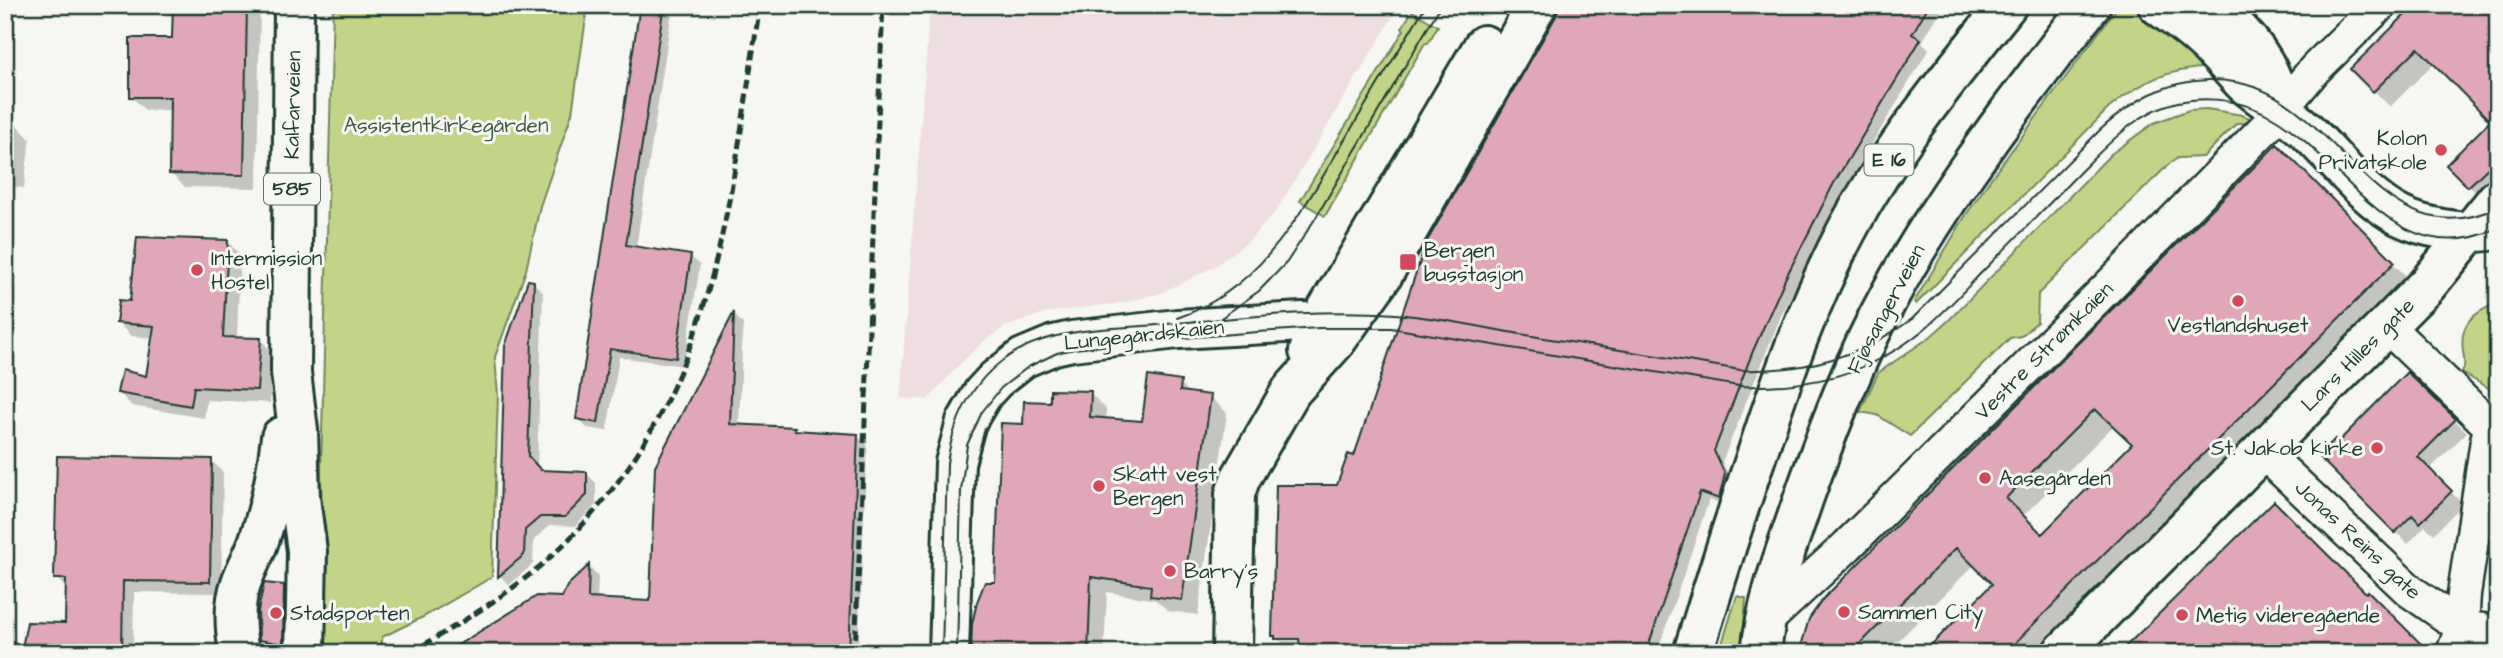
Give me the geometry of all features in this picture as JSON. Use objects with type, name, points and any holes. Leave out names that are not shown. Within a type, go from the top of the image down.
[{"type":"main road","name":"Kalfarveien","points":[[294,5],[291,373],[298,430],[300,498],[307,551],[305,653]]},
{"type":"main road","points":[[1328,334],[1325,313],[1507,5]]},
{"type":"main road","points":[[1233,653],[1235,494],[1240,479],[1255,450],[1328,334],[1382,276],[1537,5]]},
{"type":"main road","name":"E 16","points":[[1693,653],[1785,370],[1820,285],[1852,221],[1897,148],[2007,5]]},
{"type":"main road","name":"Fjøsangerveien","points":[[1763,638],[1786,548],[1827,433],[1862,350],[1891,292],[1962,178],[2091,5]]},
{"type":"main road","points":[[2158,5],[2211,47],[2246,84],[2308,132],[2366,190],[2400,216],[2435,227],[2483,230]]},
{"type":"main road","points":[[2212,5],[2233,22],[2254,46],[2268,68],[2280,110]]},
{"type":"main road","name":"Lars Hilles gate","points":[[2062,653],[2483,230],[2498,198]]},
{"type":"main road","name":"Lungegårdskaien","points":[[949,653],[955,463],[966,422],[983,393],[1009,369],[1038,351],[1072,341],[1290,322],[1303,322],[1328,334]]},
{"type":"main road","name":"Kalfarveien","points":[[239,653],[235,629],[236,606],[240,585],[258,544],[274,486],[291,373]]},
{"type":"street","name":"Vestre Strømkaien","points":[[1763,638],[1847,546],[2244,149],[2315,69],[2380,5]]},
{"type":"street","points":[[2254,46],[2279,60],[2315,69]]},
{"type":"street","points":[[2400,339],[2497,431],[2487,440],[2480,476],[2457,640]]},
{"type":"street","name":"Jonas Reins gate","points":[[2263,452],[2410,591],[2457,640],[2498,632]]},
{"type":"shaded area","points":[[930,5],[1400,5],[1277,210],[1250,240],[1214,267],[1161,293],[1127,302],[1045,313],[1005,327],[984,341],[928,400],[900,398]]},
{"type":"green space","name":"Assistentkirkegården","points":[[333,5],[588,5],[572,113],[540,206],[526,270],[495,357],[498,395],[492,577],[425,616],[382,637],[382,643],[370,648],[368,653],[325,653],[321,471]]},
{"type":"green space","points":[[2119,5],[2132,7],[2157,19],[2211,67],[2156,78],[2133,90],[2109,108],[1916,304],[1914,302],[1966,215]]},
{"type":"green space","points":[[1412,11],[1438,26],[1428,43],[1425,43],[1325,216],[1300,201],[1404,30],[1402,28]]},
{"type":"green space","points":[[2207,109],[2242,115],[2256,121],[2251,127],[2237,123],[2203,157],[2178,158],[2169,164],[2038,294],[2037,322],[2021,336],[2010,338],[1910,436],[1877,415],[1860,412],[1878,373],[1930,337],[1948,321],[2111,154],[2154,123],[2189,110]]},
{"type":"green space","points":[[2498,302],[2498,393],[2462,373],[2462,341],[2463,332],[2470,320]]},
{"type":"green space","points":[[1737,596],[1746,598],[1742,653],[1719,653]]},
{"type":"building","points":[[173,5],[247,5],[244,175],[169,174],[170,97],[130,97],[130,38],[172,38]]},
{"type":"building","points":[[640,5],[664,5],[626,245],[691,255],[676,358],[610,349],[598,423],[576,419]]},
{"type":"building","points":[[1559,5],[1929,5],[1912,34],[1921,39],[1834,183],[1785,279],[1753,351],[1714,451],[1725,474],[1719,499],[1700,492],[1646,653],[1301,653],[1299,639],[1275,639],[1275,636],[1272,636],[1276,485],[1337,485],[1348,454],[1354,456],[1426,243],[1556,16]]},
{"type":"building","points":[[2415,5],[2498,5],[2498,158],[2468,187],[2446,165],[2490,121],[2418,48],[2373,92],[2350,69]]},
{"type":"building","points":[[2277,144],[2395,262],[2005,653],[1923,653],[1992,584],[1956,548],[1851,653],[1799,653],[1809,619],[1823,599]],"holes":[[[2095,409],[2132,444],[2042,534],[2006,498]]]},
{"type":"building","points":[[137,237],[228,240],[223,337],[261,338],[257,390],[194,387],[191,406],[117,393],[122,370],[146,376],[154,326],[116,323],[119,300],[130,301]]},
{"type":"building","points":[[528,280],[534,281],[528,456],[541,470],[587,472],[587,495],[565,517],[540,517],[525,530],[524,555],[498,577],[505,346]]},
{"type":"building","points":[[734,312],[730,424],[858,434],[849,653],[445,653],[537,596],[562,597],[567,586],[589,565],[588,598],[650,601],[655,466]]},
{"type":"building","name":"St. Jakob kirke","points":[[2407,372],[2456,419],[2418,457],[2452,491],[2420,523],[2412,515],[2395,533],[2318,456],[2335,439],[2338,442]]},
{"type":"building","name":"Skatt vest Bergen","points":[[1148,376],[1181,381],[1180,391],[1211,395],[1182,600],[1150,596],[1151,586],[1091,577],[1088,653],[971,653],[972,624],[977,602],[985,582],[995,582],[1001,423],[1023,424],[1024,401],[1050,402],[1050,390],[1091,391],[1090,417],[1142,421]]},
{"type":"building","points":[[57,456],[212,459],[210,582],[123,581],[122,653],[21,653],[27,622],[65,623],[66,579],[54,579]]},
{"type":"building","points":[[2274,501],[2366,593],[2368,591],[2430,653],[2119,653]]},
{"type":"building","points":[[264,583],[284,585],[283,644],[259,640],[258,611]]},
{"type":"tram line","points":[[1177,318],[1207,305],[1233,288],[1277,245],[1313,193],[1426,5]]},
{"type":"tram line","points":[[1221,318],[1259,291],[1287,262],[1441,5]]},
{"type":"tram line","points":[[942,653],[947,463],[955,429],[969,398],[989,372],[1017,351],[1050,338],[1103,329],[1246,317],[1365,312],[1411,315],[1740,370],[1809,365],[1830,360],[1872,343],[1912,319],[2100,130],[2150,95],[2192,81],[2220,80],[2244,84],[2277,98],[2297,111],[2386,194],[2410,209],[2436,218],[2465,218],[2498,207]]},
{"type":"tram line","points":[[957,653],[961,491],[967,445],[982,412],[1001,388],[1028,367],[1057,353],[1159,340],[1258,332],[1319,328],[1391,328],[1739,386],[1789,385],[1836,376],[1880,359],[1922,331],[2118,135],[2159,108],[2191,100],[2233,102],[2272,117],[2299,136],[2374,207],[2400,225],[2429,237],[2461,239],[2498,228]]},
{"type":"railway","points":[[410,653],[506,593],[558,550],[611,491],[652,429],[683,365],[706,297],[724,227],[760,5]]},
{"type":"railway","points":[[855,653],[883,5]]},
{"type":"place","name":"Kolon Privatskole","points":[[2441,150]]},
{"type":"place","name":"Bergen busstasjon","points":[[1408,262]]},
{"type":"place","name":"Intermission Hostel","points":[[197,270]]},
{"type":"place","name":"Vestlandshuset","points":[[2238,301]]},
{"type":"place","name":"St. Jakob kirke","points":[[2377,448]]},
{"type":"place","name":"Aasegården","points":[[1985,478]]},
{"type":"place","name":"Skatt vest Bergen","points":[[1099,486]]},
{"type":"place","name":"Barry's","points":[[1170,571]]},
{"type":"place","name":"Sammen City","points":[[1844,612]]},
{"type":"place","name":"Stadsporten","points":[[276,613]]},
{"type":"place","name":"Metis videregående","points":[[2182,615]]}]
